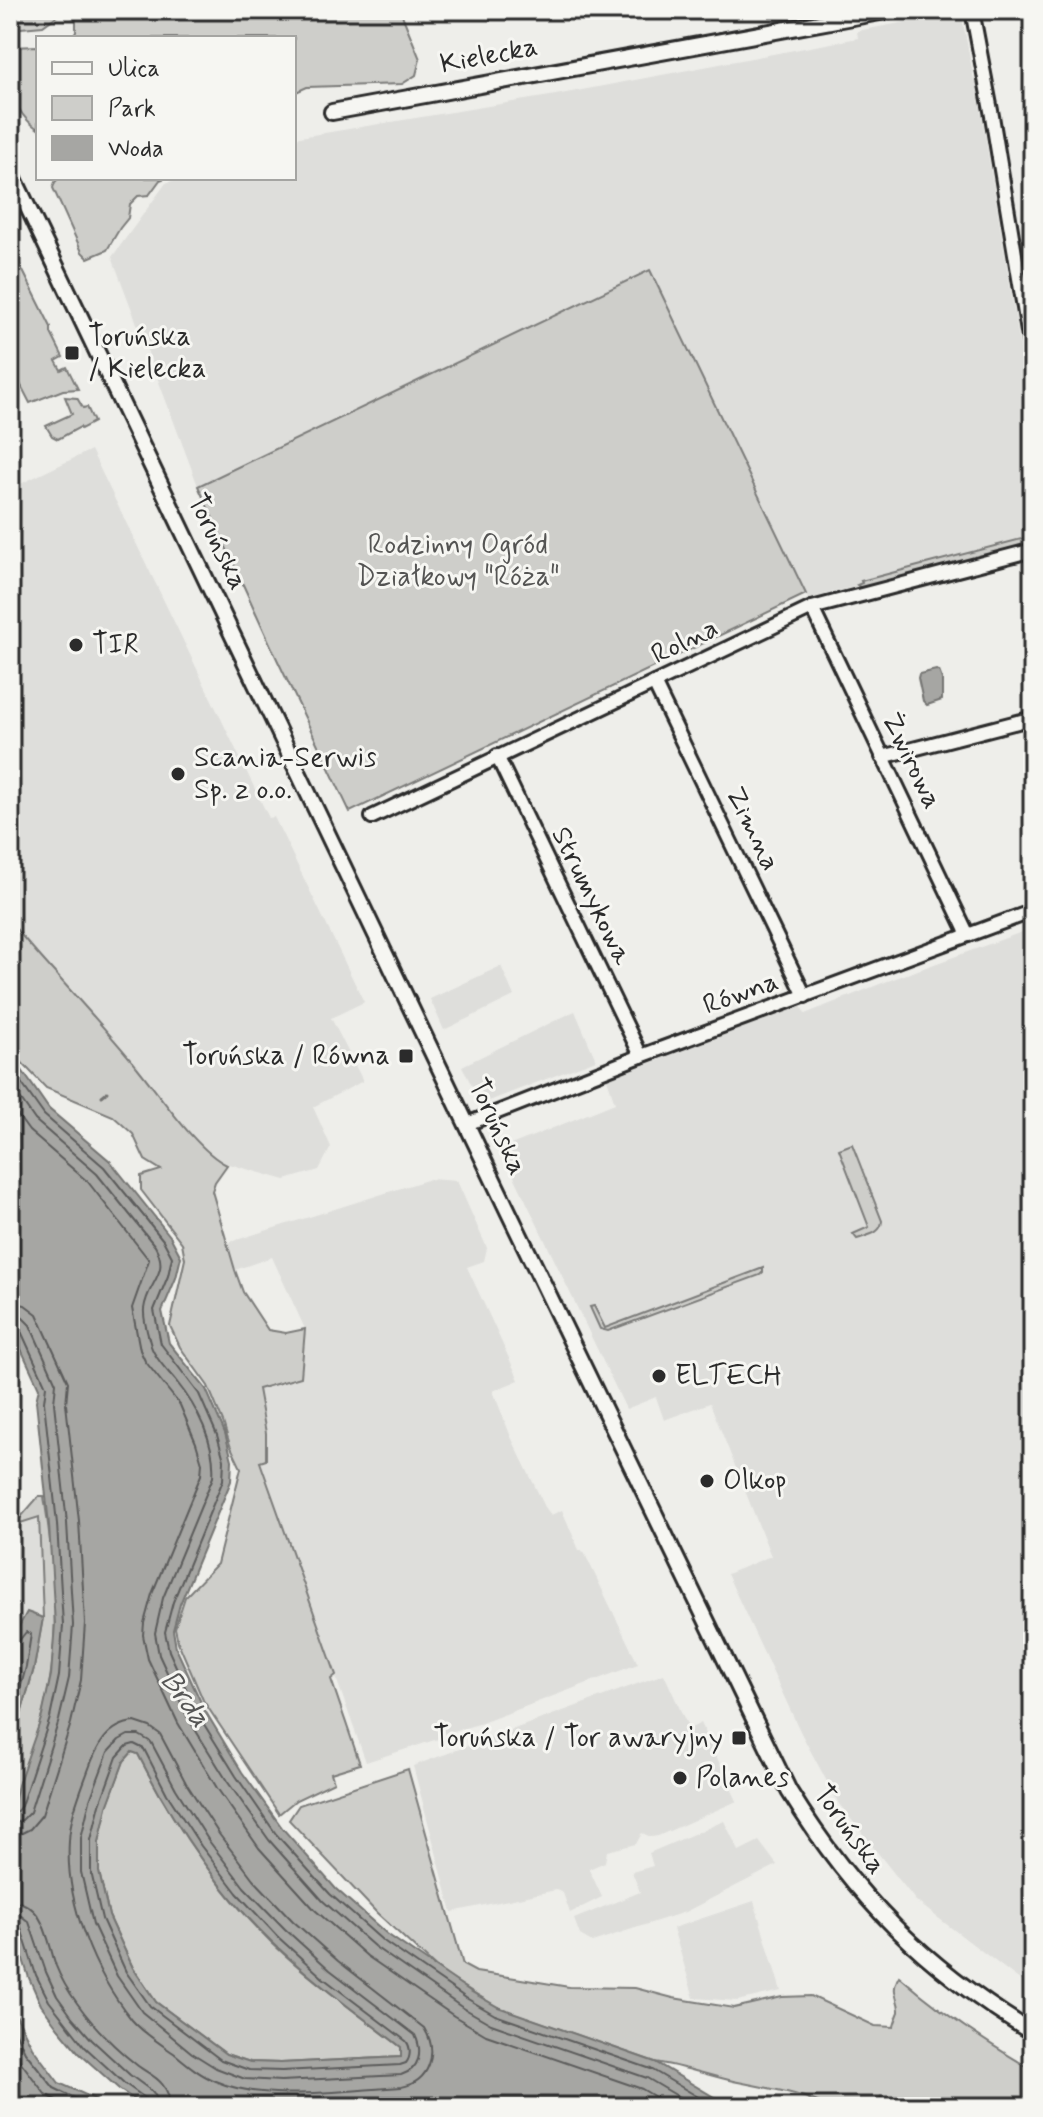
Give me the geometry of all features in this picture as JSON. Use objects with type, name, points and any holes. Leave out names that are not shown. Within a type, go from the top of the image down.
[{"type":"street","name":"Kielecka","points":[[332,112],[891,10]]},
{"type":"street","points":[[972,10],[1033,362]]},
{"type":"street","name":"Toruńska","points":[[10,170],[759,1730],[802,1812],[866,1898],[901,1935],[964,1987],[1033,2033]]},
{"type":"street","name":"Rolna","points":[[372,817],[812,608],[1033,550]]},
{"type":"street","name":"Żwirowa","points":[[812,608],[968,935]]},
{"type":"street","name":"Zimna","points":[[654,683],[805,996]]},
{"type":"street","points":[[882,757],[1033,718]]},
{"type":"street","name":"Strumykowa","points":[[497,756],[641,1056]]},
{"type":"street","name":"Równa","points":[[467,1124],[1033,911]]},
{"type":"shaded area","points":[[961,12],[976,80],[1033,424],[1033,540],[808,599],[650,270],[198,486],[112,257],[166,183],[174,180],[296,180],[296,138],[550,96],[858,38],[857,31]]},
{"type":"shaded area","points":[[91,450],[269,818],[274,817],[364,1002],[331,1018],[363,1081],[313,1107],[331,1147],[319,1170],[285,1180],[215,1160],[95,1017],[10,922],[10,489]]},
{"type":"shaded area","points":[[1033,928],[1033,1990],[916,1901],[839,1804],[801,1733],[727,1574],[771,1556],[710,1403],[664,1420],[656,1397],[626,1409],[501,1149],[615,1103],[607,1079],[801,1006],[805,1014]]},
{"type":"shaded area","points":[[501,966],[514,996],[444,1030],[430,999]]},
{"type":"shaded area","points":[[575,1011],[596,1060],[481,1104],[462,1066]]},
{"type":"shaded area","points":[[430,1179],[457,1181],[487,1248],[484,1261],[467,1267],[519,1380],[493,1391],[511,1437],[545,1507],[551,1515],[562,1510],[579,1550],[584,1552],[638,1664],[479,1724],[443,1734],[444,1737],[366,1762],[259,1462],[266,1460],[266,1432],[258,1389],[301,1377],[305,1329],[272,1257],[235,1270],[227,1243]]},
{"type":"shaded area","points":[[39,1516],[43,1618],[27,1612],[10,1635],[10,1529]]},
{"type":"shaded area","points":[[664,1674],[689,1729],[701,1723],[737,1801],[658,1836],[642,1833],[636,1844],[607,1851],[605,1862],[589,1869],[602,1897],[570,1913],[563,1893],[556,1890],[452,1912],[413,1766]]},
{"type":"shaded area","points":[[724,1821],[739,1851],[759,1841],[777,1865],[685,1912],[592,1942],[580,1935],[574,1919],[640,1892],[632,1872],[653,1866],[649,1853]]},
{"type":"shaded area","points":[[754,1901],[781,1991],[737,2001],[694,1998],[673,1928]]},
{"type":"green space","points":[[10,10],[400,10],[420,59],[416,75],[402,84],[307,87],[296,92],[296,36],[72,36],[76,20],[69,14],[58,15],[43,26],[10,29]]},
{"type":"green space","points":[[36,46],[36,127],[16,103],[11,82],[10,47]]},
{"type":"green space","points":[[160,180],[149,195],[138,196],[130,204],[128,218],[107,250],[88,258],[82,252],[53,188],[55,182]]},
{"type":"green space","points":[[20,265],[63,357],[56,361],[61,370],[67,367],[78,389],[63,390],[30,403],[10,368],[10,270]]},
{"type":"green space","name":"Rodzinny Ogród Działkowy \"Róża\"","points":[[650,270],[806,594],[350,812],[198,486]]},
{"type":"green space","points":[[65,397],[77,398],[83,408],[87,407],[94,422],[58,439],[46,426],[72,414]]},
{"type":"green space","points":[[1033,536],[1033,543],[861,588],[857,585],[861,581]]},
{"type":"green space","points":[[10,922],[117,1043],[202,1147],[227,1165],[212,1191],[243,1292],[268,1330],[286,1333],[305,1329],[301,1377],[258,1389],[266,1433],[266,1460],[260,1462],[336,1675],[331,1679],[360,1764],[331,1773],[334,1782],[296,1800],[279,1814],[203,1700],[175,1628],[185,1597],[217,1564],[241,1468],[208,1386],[180,1347],[170,1326],[185,1259],[182,1243],[141,1190],[141,1176],[161,1170],[145,1160],[133,1134],[113,1116],[46,1088],[11,1051]]},
{"type":"green space","points":[[852,1144],[882,1221],[877,1231],[857,1239],[853,1234],[869,1227],[839,1149]]},
{"type":"green space","points":[[763,1268],[760,1275],[608,1331],[600,1329],[590,1307],[594,1306],[605,1328]]},
{"type":"green space","points":[[39,1496],[44,1496],[51,1551],[55,1606],[52,1662],[42,1716],[10,1822],[10,1753],[34,1668],[43,1617],[39,1517],[14,1525]]},
{"type":"green space","points":[[132,1752],[138,1754],[197,1854],[232,1900],[272,1943],[303,1970],[401,2047],[401,2057],[250,2062],[226,2054],[156,2002],[133,1968],[109,1916],[99,1872],[99,1842],[107,1806],[124,1761]]},
{"type":"green space","points":[[408,1769],[463,1965],[476,1972],[569,1987],[635,1988],[734,2008],[782,1997],[811,1996],[875,2026],[894,2027],[899,2012],[895,1991],[899,1976],[963,2026],[1033,2070],[1033,2107],[828,2107],[792,2094],[655,2062],[497,2007],[442,1973],[377,1913],[289,1820],[299,1805]]},
{"type":"water","points":[[936,670],[942,679],[942,700],[927,705],[923,701],[919,674]]},
{"type":"water","name":"Brda","points":[[10,1053],[49,1109],[110,1161],[170,1236],[181,1257],[162,1311],[169,1343],[206,1389],[225,1433],[232,1460],[231,1481],[180,1604],[173,1630],[176,1648],[204,1709],[242,1772],[283,1829],[336,1889],[387,1934],[470,1991],[498,2007],[655,2062],[714,2097],[747,2107],[145,2107],[119,2089],[79,2053],[41,2005],[11,1921],[11,1817],[18,1785],[42,1716],[51,1675],[55,1624],[49,1525],[36,1401],[39,1388],[10,1325]],"holes":[[[132,1752],[138,1754],[181,1830],[232,1900],[303,1970],[401,2047],[401,2057],[250,2062],[226,2054],[156,2002],[133,1968],[109,1916],[99,1872],[99,1842],[107,1807],[124,1761]]]},
{"type":"water","points":[[27,1612],[43,1618],[34,1668],[10,1753],[10,1642]]},
{"type":"water","points":[[10,2003],[32,2047],[59,2083],[95,2099],[105,2107],[10,2107]]},
{"type":"waterway","points":[[102,1096],[107,1092]]},
{"type":"waterway","points":[[880,2107],[881,2097]]},
{"type":"place","name":"Toruńska / Kielecka","points":[[72,353]]},
{"type":"place","name":"TIR","points":[[76,645]]},
{"type":"place","name":"Scania-Serwis Sp. z o.o.","points":[[178,774]]},
{"type":"place","name":"Toruńska / Równa","points":[[406,1056]]},
{"type":"place","name":"ELTECH","points":[[659,1376]]},
{"type":"place","name":"Olkop","points":[[707,1481]]},
{"type":"place","name":"Toruńska / Tor awaryjny","points":[[739,1738]]},
{"type":"place","name":"Polanes","points":[[680,1778]]}]
